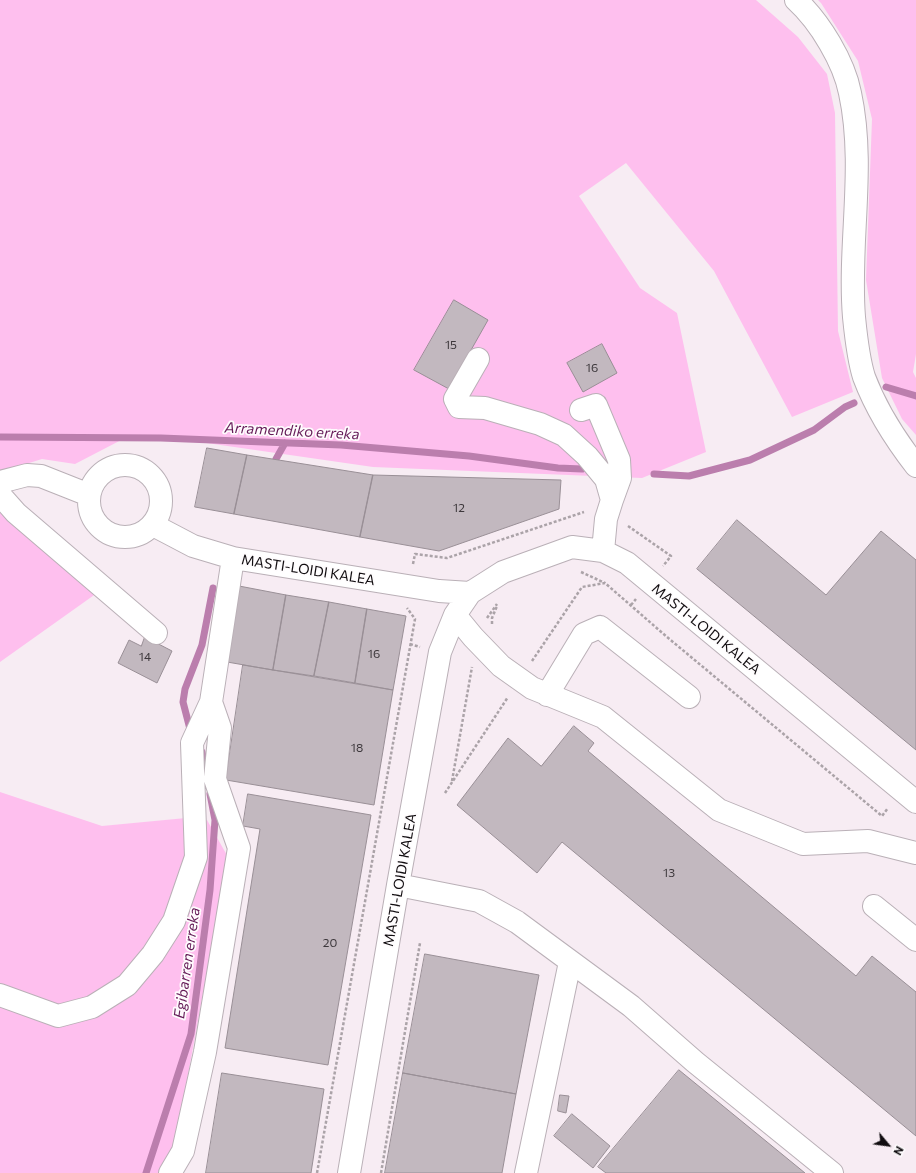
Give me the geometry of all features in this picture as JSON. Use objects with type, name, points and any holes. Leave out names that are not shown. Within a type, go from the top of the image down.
[{"type":"street","points":[[796,0],[809,12],[833,47],[850,92],[856,141],[852,296],[856,337],[864,376],[882,417],[916,466]]},
{"type":"street","points":[[478,359],[455,399],[459,406],[485,408],[510,414],[540,424],[564,435],[587,456],[606,478],[612,500]]},
{"type":"street","points":[[581,410],[596,405],[619,460],[620,478],[606,519],[603,551]]},
{"type":"street","points":[[124,464],[138,466],[149,473],[159,486],[162,495],[160,514],[153,525],[139,535],[133,537],[120,537],[105,532],[97,524],[90,513],[89,495],[95,480],[107,468],[124,464]]},
{"type":"street","points":[[0,482],[27,475],[41,476],[89,495]]},
{"type":"street","points":[[0,495],[16,513],[156,633]]},
{"type":"street","name":"MASTI-LOIDI KALEA","points":[[153,525],[193,546],[233,558],[439,591],[470,593]]},
{"type":"street","name":"MASTI-LOIDI KALEA","points":[[349,1173],[398,885],[440,652],[456,614],[470,593],[503,572],[572,547],[603,551],[627,564],[916,802]]},
{"type":"street","points":[[0,995],[58,1016],[92,1007],[127,985],[153,954],[174,921],[196,857],[192,743],[211,702],[233,558]]},
{"type":"street","points":[[456,614],[473,637],[501,666],[532,688],[603,717],[719,810],[803,844],[868,841],[916,853]]},
{"type":"street","points":[[547,695],[584,634],[600,627],[689,697]]},
{"type":"street","points":[[170,1173],[183,1151],[203,1060],[239,848],[216,779],[220,728],[211,702]]},
{"type":"street","points":[[398,885],[479,901],[518,922],[631,1006],[695,1062],[832,1173]]},
{"type":"street","points":[[874,906],[916,940]]},
{"type":"street","points":[[526,1173],[570,962]]},
{"type":"path","points":[[576,570],[605,582]]},
{"type":"path","points":[[317,1173],[415,619],[406,607],[410,586]]},
{"type":"path","points":[[473,637],[498,602]]},
{"type":"path","points":[[381,1173],[420,943]]},
{"type":"shaded area","points":[[0,0],[756,0],[798,37],[827,74],[835,113],[838,331],[853,392],[792,417],[714,271],[626,163],[579,196],[640,288],[677,313],[706,452],[642,478],[373,467],[172,438],[127,437],[75,464],[42,459],[0,472]]},
{"type":"shaded area","points":[[818,0],[916,0],[916,354],[913,372],[916,378],[916,435],[902,419],[882,378],[866,280],[872,119],[858,61]]},
{"type":"shaded area","points":[[0,506],[97,593],[0,662]]},
{"type":"shaded area","points":[[0,792],[102,826],[186,818],[207,820],[228,857],[174,1151],[161,1173],[0,1173]]},
{"type":"building","points":[[454,300],[488,320],[449,389],[414,370]]},
{"type":"building","points":[[602,344],[617,373],[583,392],[567,363]]},
{"type":"building","points":[[207,448],[247,455],[234,514],[195,507]]},
{"type":"building","points":[[247,455],[373,475],[360,537],[234,514]]},
{"type":"building","points":[[373,475],[561,480],[559,509],[439,551],[360,537]]},
{"type":"building","points":[[737,520],[826,595],[881,531],[916,560],[916,750],[697,569]]},
{"type":"building","points":[[239,586],[286,595],[273,670],[227,662]]},
{"type":"building","points":[[286,595],[329,602],[314,676],[273,670]]},
{"type":"building","points":[[329,602],[367,609],[355,683],[314,676]]},
{"type":"building","points":[[367,609],[406,616],[393,690],[355,683]]},
{"type":"building","points":[[145,637],[172,651],[157,683],[118,663],[129,640],[141,646]]},
{"type":"building","points":[[243,665],[393,690],[374,805],[226,780]]},
{"type":"building","points":[[574,726],[594,743],[588,751],[856,976],[872,956],[916,992],[916,1136],[562,842],[537,873],[457,805],[508,738],[541,766]]},
{"type":"building","points":[[248,794],[371,815],[328,1065],[225,1048],[260,829],[243,826]]},
{"type":"building","points":[[425,954],[539,975],[516,1094],[403,1073]]},
{"type":"building","points":[[679,1070],[805,1173],[606,1173],[598,1167]]},
{"type":"building","points":[[222,1073],[324,1089],[311,1173],[206,1173]]},
{"type":"building","points":[[403,1073],[516,1094],[502,1173],[385,1173]]},
{"type":"building","points":[[560,1095],[569,1096],[566,1113],[558,1111]]},
{"type":"building","points":[[572,1114],[610,1146],[593,1168],[554,1136]]},
{"type":"waterway","points":[[886,387],[916,396]]},
{"type":"waterway","points":[[654,474],[689,476],[750,460],[814,430],[845,407],[854,403]]},
{"type":"waterway","name":"Arramendiko erreka","points":[[0,437],[161,438],[341,445],[469,456],[558,468],[582,469]]},
{"type":"waterway","name":"Egibarren erreka","points":[[276,459],[285,443]]},
{"type":"waterway","name":"Egibarren erreka","points":[[190,729],[183,702],[185,689],[202,645],[213,588]]},
{"type":"waterway","name":"Egibarren erreka","points":[[202,752],[207,776]]},
{"type":"waterway","name":"Egibarren erreka","points":[[146,1173],[191,1034],[210,890],[215,820],[210,794]]}]
